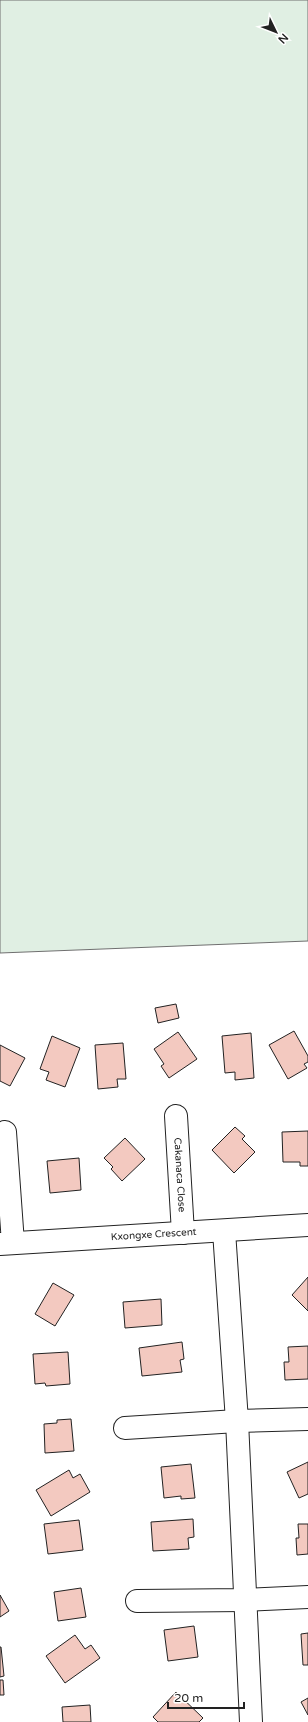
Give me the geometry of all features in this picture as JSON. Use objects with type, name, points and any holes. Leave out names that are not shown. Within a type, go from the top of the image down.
[{"type":"street","name":"Cakanaca Close","points":[[176,1116],[183,1233]]},
{"type":"street","points":[[5,1132],[6,1244]]},
{"type":"street","name":"Kxongxe Crescent","points":[[6,1244],[308,1225]]},
{"type":"street","points":[[224,1231],[252,1722]]},
{"type":"street","points":[[125,1428],[308,1418]]},
{"type":"street","points":[[137,1601],[245,1600],[308,1597]]},
{"type":"green space","points":[[0,0],[308,0],[308,941],[0,953]]},
{"type":"building","points":[[176,1004],[179,1018],[158,1023],[155,1008]]},
{"type":"building","points":[[294,1031],[308,1056],[308,1062],[304,1064],[307,1068],[288,1079],[269,1045]]},
{"type":"building","points":[[178,1032],[197,1059],[169,1078],[161,1066],[164,1064],[154,1049]]},
{"type":"building","points":[[251,1033],[254,1078],[235,1080],[235,1072],[225,1073],[222,1036]]},
{"type":"building","points":[[52,1036],[80,1048],[65,1087],[46,1080],[49,1072],[40,1069]]},
{"type":"building","points":[[123,1043],[126,1079],[117,1079],[118,1087],[98,1089],[95,1045]]},
{"type":"building","points":[[0,1045],[25,1058],[10,1086],[0,1081]]},
{"type":"building","points":[[235,1127],[245,1136],[242,1139],[255,1152],[234,1173],[212,1150]]},
{"type":"building","points":[[308,1131],[308,1166],[300,1166],[300,1162],[283,1162],[282,1132]]},
{"type":"building","points":[[125,1138],[145,1159],[122,1181],[111,1169],[113,1167],[104,1158]]},
{"type":"building","points":[[79,1158],[81,1190],[50,1193],[47,1161]]},
{"type":"building","points":[[308,1277],[308,1311],[292,1295]]},
{"type":"building","points":[[53,1283],[74,1295],[55,1326],[35,1314]]},
{"type":"building","points":[[161,1299],[162,1325],[125,1328],[123,1302]]},
{"type":"building","points":[[182,1342],[184,1359],[180,1360],[182,1372],[142,1376],[139,1348]]},
{"type":"building","points":[[308,1346],[308,1379],[285,1380],[284,1362],[289,1362],[288,1347]]},
{"type":"building","points":[[68,1352],[70,1384],[46,1386],[45,1383],[35,1384],[33,1354]]},
{"type":"building","points":[[71,1419],[74,1451],[45,1453],[44,1424],[57,1423],[57,1420]]},
{"type":"building","points":[[308,1462],[308,1494],[299,1498],[287,1472]]},
{"type":"building","points":[[191,1464],[195,1498],[181,1499],[181,1496],[164,1498],[161,1467]]},
{"type":"building","points":[[69,1470],[73,1478],[80,1474],[90,1492],[51,1516],[36,1490]]},
{"type":"building","points":[[193,1519],[194,1537],[188,1538],[189,1549],[153,1551],[151,1522]]},
{"type":"building","points":[[79,1520],[83,1550],[48,1554],[44,1524]]},
{"type":"building","points":[[298,1524],[308,1524],[308,1554],[297,1555],[296,1538],[299,1538]]},
{"type":"building","points":[[81,1588],[86,1617],[58,1621],[54,1592]]},
{"type":"building","points":[[0,1595],[9,1611],[0,1617]]},
{"type":"building","points":[[194,1626],[198,1657],[168,1661],[164,1630]]},
{"type":"building","points":[[308,1633],[308,1665],[303,1665],[301,1634]]},
{"type":"building","points":[[75,1635],[85,1649],[91,1645],[100,1658],[65,1683],[46,1656]]},
{"type":"building","points":[[0,1647],[4,1676],[0,1677]]},
{"type":"building","points":[[0,1680],[3,1680],[4,1695],[0,1695]]},
{"type":"building","points":[[176,1692],[203,1718],[199,1722],[158,1722],[153,1717]]},
{"type":"building","points":[[308,1698],[308,1715],[301,1702]]},
{"type":"building","points":[[90,1705],[91,1722],[63,1722],[62,1707]]}]
